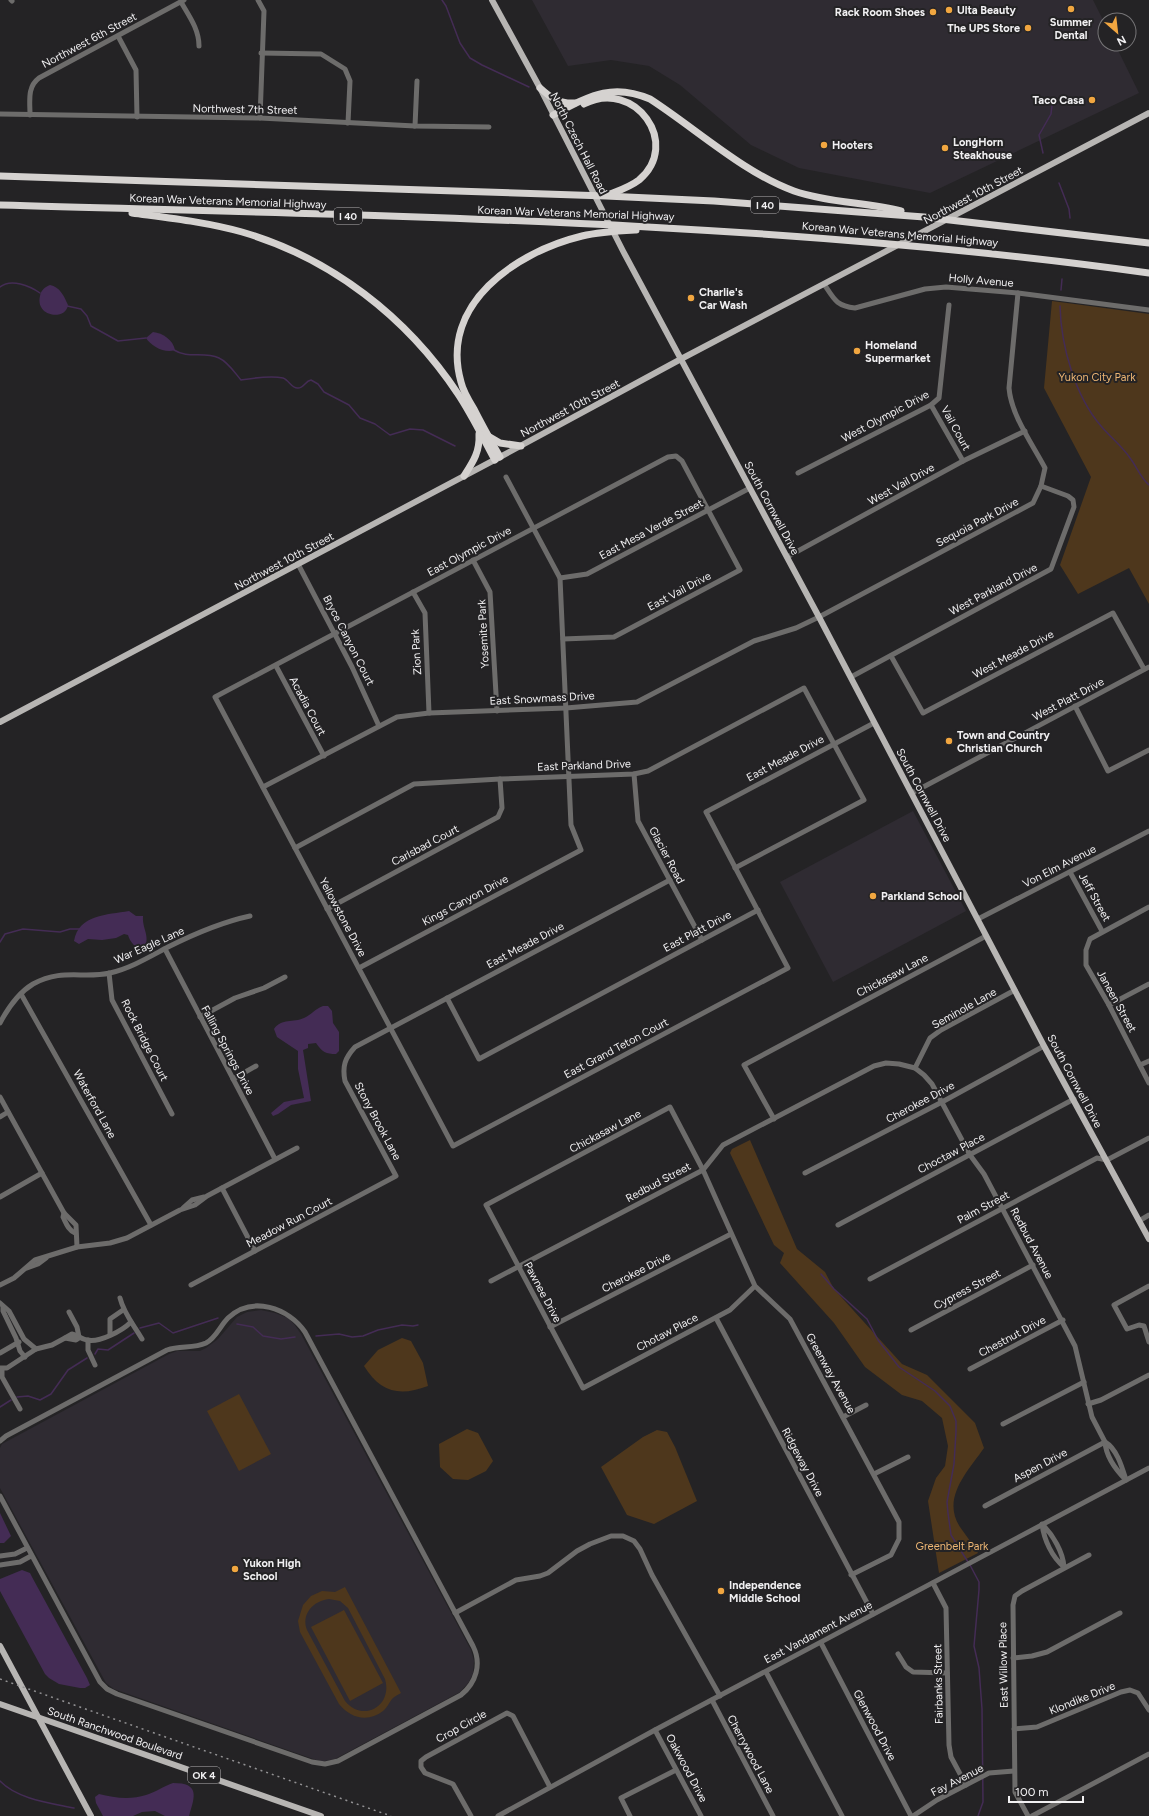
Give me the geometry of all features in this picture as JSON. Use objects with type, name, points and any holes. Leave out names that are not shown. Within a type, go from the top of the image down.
[{"type":"highway","points":[[540,88],[553,99],[566,103],[577,102]]},
{"type":"highway","points":[[554,117],[577,102],[606,91],[616,90],[634,92],[658,104],[759,174],[791,190],[822,199],[898,210],[924,217]]},
{"type":"highway","points":[[554,117],[589,102],[616,98],[631,103],[644,114],[649,121],[655,138],[655,148],[650,166],[634,183],[606,196]]},
{"type":"highway","name":"Korean War Veterans Memorial Highway","points":[[0,176],[606,196],[752,204],[924,217],[1149,243]]},
{"type":"highway","name":"Korean War Veterans Memorial Highway","points":[[0,205],[660,227],[791,235],[889,244],[1003,255],[1149,272]]},
{"type":"highway","points":[[100,208],[198,222],[242,232],[283,247],[326,268],[367,295],[408,331],[447,378],[497,459]]},
{"type":"highway","points":[[497,459],[488,436],[461,383],[457,360],[458,343],[462,326],[472,305],[480,294],[504,272],[552,246],[581,237],[597,234],[660,227]]},
{"type":"highway","points":[[464,476],[478,452],[480,443],[479,430]]},
{"type":"highway","points":[[488,436],[500,443],[521,446]]},
{"type":"main road","name":"North Czech Hall Road","points":[[492,0],[540,88],[582,173],[681,359]]},
{"type":"main road","name":"Northwest 10th Street","points":[[0,722],[497,459],[681,359],[1149,113]]},
{"type":"main road","name":"South Cornwell Drive","points":[[681,359],[851,677],[1044,1046],[1149,1239]]},
{"type":"main road","points":[[0,1646],[91,1816]]},
{"type":"main road","name":"South Ranchwood Boulevard","points":[[0,1704],[321,1816]]},
{"type":"street","points":[[258,0],[264,11],[261,53],[260,118]]},
{"type":"street","points":[[182,1],[199,38],[199,46]]},
{"type":"street","name":"Northwest 6th Street","points":[[30,115],[30,93],[33,83],[182,1]]},
{"type":"street","points":[[118,36],[136,70],[137,117]]},
{"type":"street","points":[[261,53],[321,54],[345,69],[350,81],[348,123]]},
{"type":"street","points":[[416,126],[417,81]]},
{"type":"street","name":"Northwest 7th Street","points":[[0,114],[260,118],[416,126],[489,127]]},
{"type":"street","name":"Holly Avenue","points":[[824,284],[836,302],[843,307],[855,308],[932,288],[946,287],[1018,293],[1149,310]]},
{"type":"street","name":"Sequoia Park Drive","points":[[819,617],[1033,503],[1041,486],[1045,468],[1010,399],[1018,293]]},
{"type":"street","name":"West Olympic Drive","points":[[798,473],[931,405],[939,398],[949,304]]},
{"type":"street","name":"Vail Court","points":[[931,405],[963,461]]},
{"type":"street","name":"West Vail Drive","points":[[787,557],[963,461],[1025,431]]},
{"type":"street","name":"East Olympic Drive","points":[[215,697],[668,457],[676,456],[682,461],[709,510]]},
{"type":"street","points":[[506,477],[560,578],[568,776]]},
{"type":"street","name":"West Parkland Drive","points":[[891,656],[1051,569],[1074,507],[1073,500],[1068,496],[1041,486]]},
{"type":"street","name":"East Mesa Verde Street","points":[[560,578],[587,574],[750,488]]},
{"type":"street","name":"East Vail Drive","points":[[563,639],[614,637],[740,570],[709,510]]},
{"type":"street","name":"Yosemite Park","points":[[473,560],[490,592],[497,711]]},
{"type":"street","name":"Bryce Canyon Court","points":[[298,564],[352,667],[379,726]]},
{"type":"street","name":"Zion Park","points":[[414,592],[424,613],[429,713]]},
{"type":"street","name":"West Meade Drive","points":[[891,656],[922,713],[1113,613],[1146,668]]},
{"type":"street","name":"East Snowmass Drive","points":[[263,787],[397,716],[429,713],[566,708],[637,702],[754,641],[796,628],[819,617]]},
{"type":"street","points":[[851,677],[891,656]]},
{"type":"street","name":"Acadia Court","points":[[276,666],[324,756]]},
{"type":"street","name":"West Platt Drive","points":[[912,793],[1146,668]]},
{"type":"street","name":"East Parkland Drive","points":[[296,848],[414,784],[634,774],[648,771],[804,688],[834,744]]},
{"type":"street","name":"Yellowstone Drive","points":[[215,697],[453,1146]]},
{"type":"street","points":[[1075,706],[1108,772],[1149,750]]},
{"type":"street","name":"East Meade Drive","points":[[735,868],[706,812],[874,723]]},
{"type":"street","points":[[758,910],[735,868],[864,800],[834,744]]},
{"type":"street","name":"Glacier Road","points":[[634,774],[638,821],[702,940]]},
{"type":"street","name":"Kings Canyon Drive","points":[[359,968],[581,850],[571,825],[568,776]]},
{"type":"street","name":"Carlsbad Court","points":[[327,908],[498,817],[502,808],[500,779]]},
{"type":"street","name":"Von Elm Avenue","points":[[978,919],[1149,831]]},
{"type":"street","name":"Jeff Street","points":[[1070,872],[1102,931]]},
{"type":"street","name":"East Meade Drive","points":[[391,1029],[670,880]]},
{"type":"street","name":"Janeen Street","points":[[1149,908],[1102,931],[1090,939],[1086,950],[1086,965],[1109,1004],[1149,1083]]},
{"type":"street","name":"East Platt Drive","points":[[447,998],[479,1059],[758,910]]},
{"type":"street","name":"East Grand Teton Court","points":[[453,1146],[788,968],[758,910]]},
{"type":"street","name":"War Eagle Lane","points":[[0,1023],[10,1005],[32,984],[58,975],[109,973],[128,968],[214,926],[250,916]]},
{"type":"street","name":"Chickasaw Lane","points":[[774,1119],[744,1065],[986,936]]},
{"type":"street","name":"Falling Springs Drive","points":[[165,949],[275,1159]]},
{"type":"street","name":"Rock Bridge Court","points":[[109,973],[112,1000],[172,1114]]},
{"type":"street","points":[[200,1017],[235,998],[264,988],[286,977]]},
{"type":"street","points":[[1109,1004],[1149,984]]},
{"type":"street","name":"Seminole Lane","points":[[915,1068],[930,1038],[941,1030],[1015,990]]},
{"type":"street","name":"Waterford Lane","points":[[21,994],[151,1225]]},
{"type":"street","name":"Stony Brook Lane","points":[[391,1029],[355,1047],[346,1056],[343,1070],[345,1081],[396,1176]]},
{"type":"street","name":"Cherokee Drive","points":[[805,1173],[942,1102],[1044,1046]]},
{"type":"street","points":[[1140,1065],[1149,1061]]},
{"type":"street","name":"Redbud Street","points":[[491,1281],[703,1170],[723,1145],[874,1066],[886,1063],[915,1068]]},
{"type":"street","points":[[233,1079],[256,1066]]},
{"type":"street","name":"Redbud Avenue","points":[[915,1068],[932,1084],[970,1155],[984,1174],[1063,1320],[1075,1346],[1092,1416],[1105,1442],[1110,1446],[1114,1458],[1123,1468],[1126,1480]]},
{"type":"street","points":[[0,1097],[64,1213],[63,1217],[67,1225],[71,1232],[75,1233],[77,1247]]},
{"type":"street","name":"Choctaw Place","points":[[838,1225],[1074,1099]]},
{"type":"street","name":"Chickasaw Lane","points":[[486,1206],[670,1107],[703,1170]]},
{"type":"street","points":[[0,1117],[8,1112]]},
{"type":"street","name":"Palm Street","points":[[870,1279],[1097,1158],[1106,1160],[1149,1138]]},
{"type":"street","points":[[0,1285],[14,1278],[35,1260],[77,1247],[110,1243],[126,1238],[180,1210],[195,1205],[207,1196],[297,1148]]},
{"type":"street","name":"Greenway Avenue","points":[[703,1170],[755,1286],[790,1319],[899,1522],[900,1539],[891,1555],[852,1575]]},
{"type":"street","points":[[0,1197],[42,1173]]},
{"type":"street","name":"Meadow Run Court","points":[[191,1285],[396,1176]]},
{"type":"street","points":[[222,1188],[255,1251]]},
{"type":"street","name":"Pawnee Drive","points":[[486,1206],[583,1388]]},
{"type":"street","points":[[1139,1220],[1149,1215]]},
{"type":"street","name":"Cherokee Drive","points":[[550,1327],[731,1234]]},
{"type":"street","name":"Cypress Street","points":[[911,1330],[1033,1265]]},
{"type":"street","name":"Chotaw Place","points":[[583,1388],[730,1310],[755,1286]]},
{"type":"street","points":[[1149,1286],[1114,1305],[1127,1329],[1139,1325],[1144,1326],[1149,1342]]},
{"type":"street","points":[[120,1298],[123,1310],[142,1339]]},
{"type":"street","points":[[1,1305],[9,1311],[22,1338],[36,1349]]},
{"type":"street","points":[[1,1305],[18,1343],[20,1351],[25,1356]]},
{"type":"street","points":[[0,1441],[12,1432],[167,1350],[178,1347],[196,1346],[208,1342],[216,1335],[227,1319],[237,1312],[258,1306],[276,1309],[292,1318],[305,1332],[456,1613],[477,1655],[477,1671],[474,1680],[467,1690],[461,1695],[344,1758],[325,1764],[312,1762],[117,1694],[107,1689],[100,1682],[0,1496]]},
{"type":"street","points":[[110,1334],[110,1319],[123,1310]]},
{"type":"street","points":[[69,1312],[77,1327],[80,1338]]},
{"type":"street","name":"Ridgeway Drive","points":[[716,1318],[873,1614]]},
{"type":"street","name":"Chestnut Drive","points":[[970,1370],[1063,1320]]},
{"type":"street","points":[[20,1409],[2,1377],[1,1369],[18,1362],[36,1349],[52,1345],[72,1334],[88,1340],[98,1340],[123,1328],[131,1322]]},
{"type":"street","points":[[0,1353],[18,1343],[22,1338]]},
{"type":"street","points":[[88,1340],[88,1350],[95,1365]]},
{"type":"street","points":[[1088,1404],[1101,1400],[1149,1375]]},
{"type":"street","points":[[1003,1424],[1084,1382]]},
{"type":"street","points":[[843,1417],[866,1405]]},
{"type":"street","name":"Aspen Drive","points":[[985,1506],[1105,1442]]},
{"type":"street","points":[[874,1474],[908,1457]]},
{"type":"street","name":"East Vandament Avenue","points":[[498,1816],[712,1700],[1149,1468]]},
{"type":"street","points":[[1042,1524],[1044,1535],[1058,1562],[1064,1568]]},
{"type":"street","points":[[456,1613],[516,1580],[540,1576],[548,1573],[583,1547],[604,1538],[623,1536],[634,1541],[640,1549],[652,1575],[720,1696]]},
{"type":"street","points":[[0,1556],[15,1554],[27,1548]]},
{"type":"street","name":"East Willow Place","points":[[1028,1816],[1015,1792],[1013,1605],[1015,1596],[1089,1555]]},
{"type":"street","points":[[0,1565],[20,1562],[31,1556]]},
{"type":"street","name":"Fairbanks Street","points":[[932,1583],[946,1608],[949,1745],[951,1757],[966,1785]]},
{"type":"street","points":[[1013,1658],[1032,1656],[1047,1652],[1120,1613]]},
{"type":"street","name":"Glenwood Drive","points":[[821,1643],[912,1816]]},
{"type":"street","points":[[898,1654],[906,1667],[913,1672],[948,1673]]},
{"type":"street","points":[[766,1672],[842,1816]]},
{"type":"street","name":"Klondike Drive","points":[[1014,1729],[1037,1727],[1120,1692],[1130,1690],[1138,1693],[1149,1710]]},
{"type":"street","name":"Cherrywood Lane","points":[[712,1700],[773,1816]]},
{"type":"street","name":"Crop Circle","points":[[471,1816],[453,1784],[425,1773],[421,1767],[421,1761],[507,1713],[513,1716],[550,1787]]},
{"type":"street","name":"Oakwood Drive","points":[[656,1730],[701,1816]]},
{"type":"street","points":[[1032,1816],[1149,1754]]},
{"type":"street","points":[[630,1816],[621,1798],[676,1770]]},
{"type":"street","name":"Fay Avenue","points":[[912,1816],[989,1773],[1014,1771]]},
{"type":"shaded area","points":[[532,0],[1093,0],[1099,12],[1097,12],[1097,52],[1119,52],[1139,93],[930,193],[799,168],[751,145],[680,85],[649,66],[611,60],[568,66]]},
{"type":"shaded area","points":[[50,285],[59,290],[68,305],[66,310],[57,315],[46,312],[42,309],[40,303],[41,292]]},
{"type":"shaded area","points":[[153,332],[170,340],[175,350],[163,350],[151,344],[146,338]]},
{"type":"shaded area","name":"Parkland School","points":[[913,811],[966,911],[833,982],[780,882]]},
{"type":"shaded area","points":[[129,911],[136,916],[143,916],[147,939],[145,949],[136,947],[128,935],[124,934],[116,938],[102,940],[88,939],[79,944],[74,941],[77,932],[82,925],[95,917]]},
{"type":"shaded area","points":[[323,1006],[328,1006],[332,1011],[333,1023],[339,1032],[339,1051],[336,1054],[330,1054],[320,1049],[316,1043],[308,1044],[308,1048],[303,1050],[311,1101],[291,1105],[273,1116],[271,1113],[284,1102],[304,1098],[298,1069],[298,1051],[277,1037],[274,1029],[281,1023],[304,1018]]},
{"type":"shaded area","name":"Yukon High School","points":[[261,1310],[288,1318],[301,1334],[471,1650],[474,1661],[473,1673],[469,1682],[460,1692],[335,1759],[325,1761],[319,1761],[114,1689],[106,1683],[0,1488],[0,1448],[2,1444],[169,1354],[177,1351],[200,1351],[206,1348],[218,1339],[237,1317],[247,1312]]},
{"type":"shaded area","points":[[0,1513],[11,1536],[4,1543],[0,1543]]},
{"type":"shaded area","points":[[22,1570],[30,1573],[87,1678],[90,1685],[85,1688],[59,1684],[45,1674],[0,1591],[0,1579]]},
{"type":"shaded area","points":[[173,1783],[188,1785],[192,1788],[194,1797],[189,1816],[165,1816],[155,1811],[142,1812],[133,1816],[103,1816],[96,1803],[95,1797],[99,1794],[111,1797],[134,1798],[150,1794]]},
{"type":"green space","name":"Yukon City Park","points":[[1052,301],[1149,314],[1149,604],[1129,568],[1078,594],[1060,565],[1091,477],[1044,388]]},
{"type":"green space","name":"Greenbelt Park","points":[[750,1140],[797,1249],[825,1272],[834,1289],[902,1364],[927,1375],[975,1423],[984,1448],[964,1475],[955,1495],[953,1506],[955,1516],[960,1527],[978,1553],[939,1573],[928,1501],[936,1478],[945,1466],[948,1446],[942,1418],[922,1401],[902,1395],[865,1367],[834,1323],[780,1263],[784,1253],[774,1245],[730,1153],[732,1149]]},
{"type":"green space","points":[[402,1338],[411,1341],[423,1363],[428,1386],[408,1391],[391,1390],[377,1382],[364,1366],[378,1350]]},
{"type":"green space","points":[[239,1394],[271,1454],[239,1471],[207,1411]]},
{"type":"green space","points":[[467,1429],[478,1433],[493,1461],[486,1471],[468,1480],[453,1479],[440,1467],[439,1444]]},
{"type":"green space","points":[[657,1430],[667,1432],[675,1447],[697,1501],[654,1524],[627,1515],[601,1467],[643,1437]]},
{"type":"green space","points":[[345,1587],[401,1693],[393,1698],[383,1711],[371,1717],[365,1718],[354,1716],[343,1709],[300,1632],[298,1621],[303,1605],[311,1596],[322,1591],[335,1592]],"holes":[[[329,1599],[340,1601],[348,1608],[385,1679],[385,1697],[381,1704],[368,1711],[360,1711],[345,1701],[307,1630],[307,1614],[313,1605]]]},
{"type":"green space","points":[[344,1610],[383,1683],[350,1701],[311,1627]]},
{"type":"waterway","points":[[442,0],[446,6],[460,43],[470,58],[529,87]]},
{"type":"waterway","points":[[1043,153],[1039,135],[1051,114],[1052,105]]},
{"type":"waterway","points":[[1059,183],[1069,209],[1070,218]]},
{"type":"waterway","points":[[1061,290],[1062,279]]},
{"type":"waterway","points":[[0,287],[4,284],[15,283],[26,286],[40,293]]},
{"type":"waterway","points":[[67,306],[81,309],[87,316],[91,326],[118,341],[146,338]]},
{"type":"waterway","points":[[1060,306],[1063,337],[1071,370],[1084,400],[1101,426],[1127,454],[1143,479],[1149,485]]},
{"type":"waterway","points":[[174,350],[179,353],[190,355],[208,355],[219,358],[228,365],[241,380],[262,377],[278,377],[285,379],[296,388],[302,387],[311,380],[318,384],[324,392],[349,405],[360,418],[375,424],[390,435],[410,429],[423,430],[455,446]]},
{"type":"waterway","points":[[0,942],[5,934],[23,929],[60,932],[70,929],[81,929]]},
{"type":"waterway","points":[[821,1274],[834,1289],[867,1319],[878,1340],[899,1367],[935,1391],[950,1406],[956,1421],[956,1432],[954,1464],[947,1502],[948,1513],[951,1535],[968,1562]]},
{"type":"waterway","points":[[140,1328],[159,1323],[173,1333],[218,1318]]},
{"type":"waterway","points":[[237,1324],[253,1327],[263,1336],[281,1339],[295,1337]]},
{"type":"waterway","points":[[316,1336],[339,1334],[352,1337],[363,1336],[378,1330],[402,1325],[418,1325]]},
{"type":"waterway","points":[[95,1354],[98,1349],[108,1350],[134,1333]]},
{"type":"waterway","points":[[17,1397],[28,1396],[40,1400],[51,1394],[68,1370],[87,1358]]},
{"type":"waterway","points":[[0,1407],[11,1400]]},
{"type":"waterway","points":[[970,1565],[979,1582],[974,1646],[979,1668],[982,1709],[983,1802],[978,1816]]},
{"type":"waterway","points":[[0,1781],[15,1792],[25,1796],[74,1808]]},
{"type":"railway","points":[[0,1679],[391,1816]]},
{"type":"place","name":"Summer Dental","points":[[1071,9]]},
{"type":"place","name":"Ulta Beauty","points":[[949,10]]},
{"type":"place","name":"Rack Room Shoes","points":[[933,12]]},
{"type":"place","name":"The UPS Store","points":[[1028,28]]},
{"type":"place","name":"Taco Casa","points":[[1092,100]]},
{"type":"place","name":"Hooters","points":[[824,145]]},
{"type":"place","name":"LongHorn Steakhouse","points":[[945,148]]},
{"type":"place","name":"Charlie's Car Wash","points":[[691,298]]},
{"type":"place","name":"Homeland Supermarket","points":[[857,351]]},
{"type":"place","name":"Town and Country Christian Church","points":[[949,741]]},
{"type":"place","name":"Parkland School","points":[[873,896]]},
{"type":"place","name":"Yukon High School","points":[[235,1569]]},
{"type":"place","name":"Independence Middle School","points":[[721,1591]]}]
